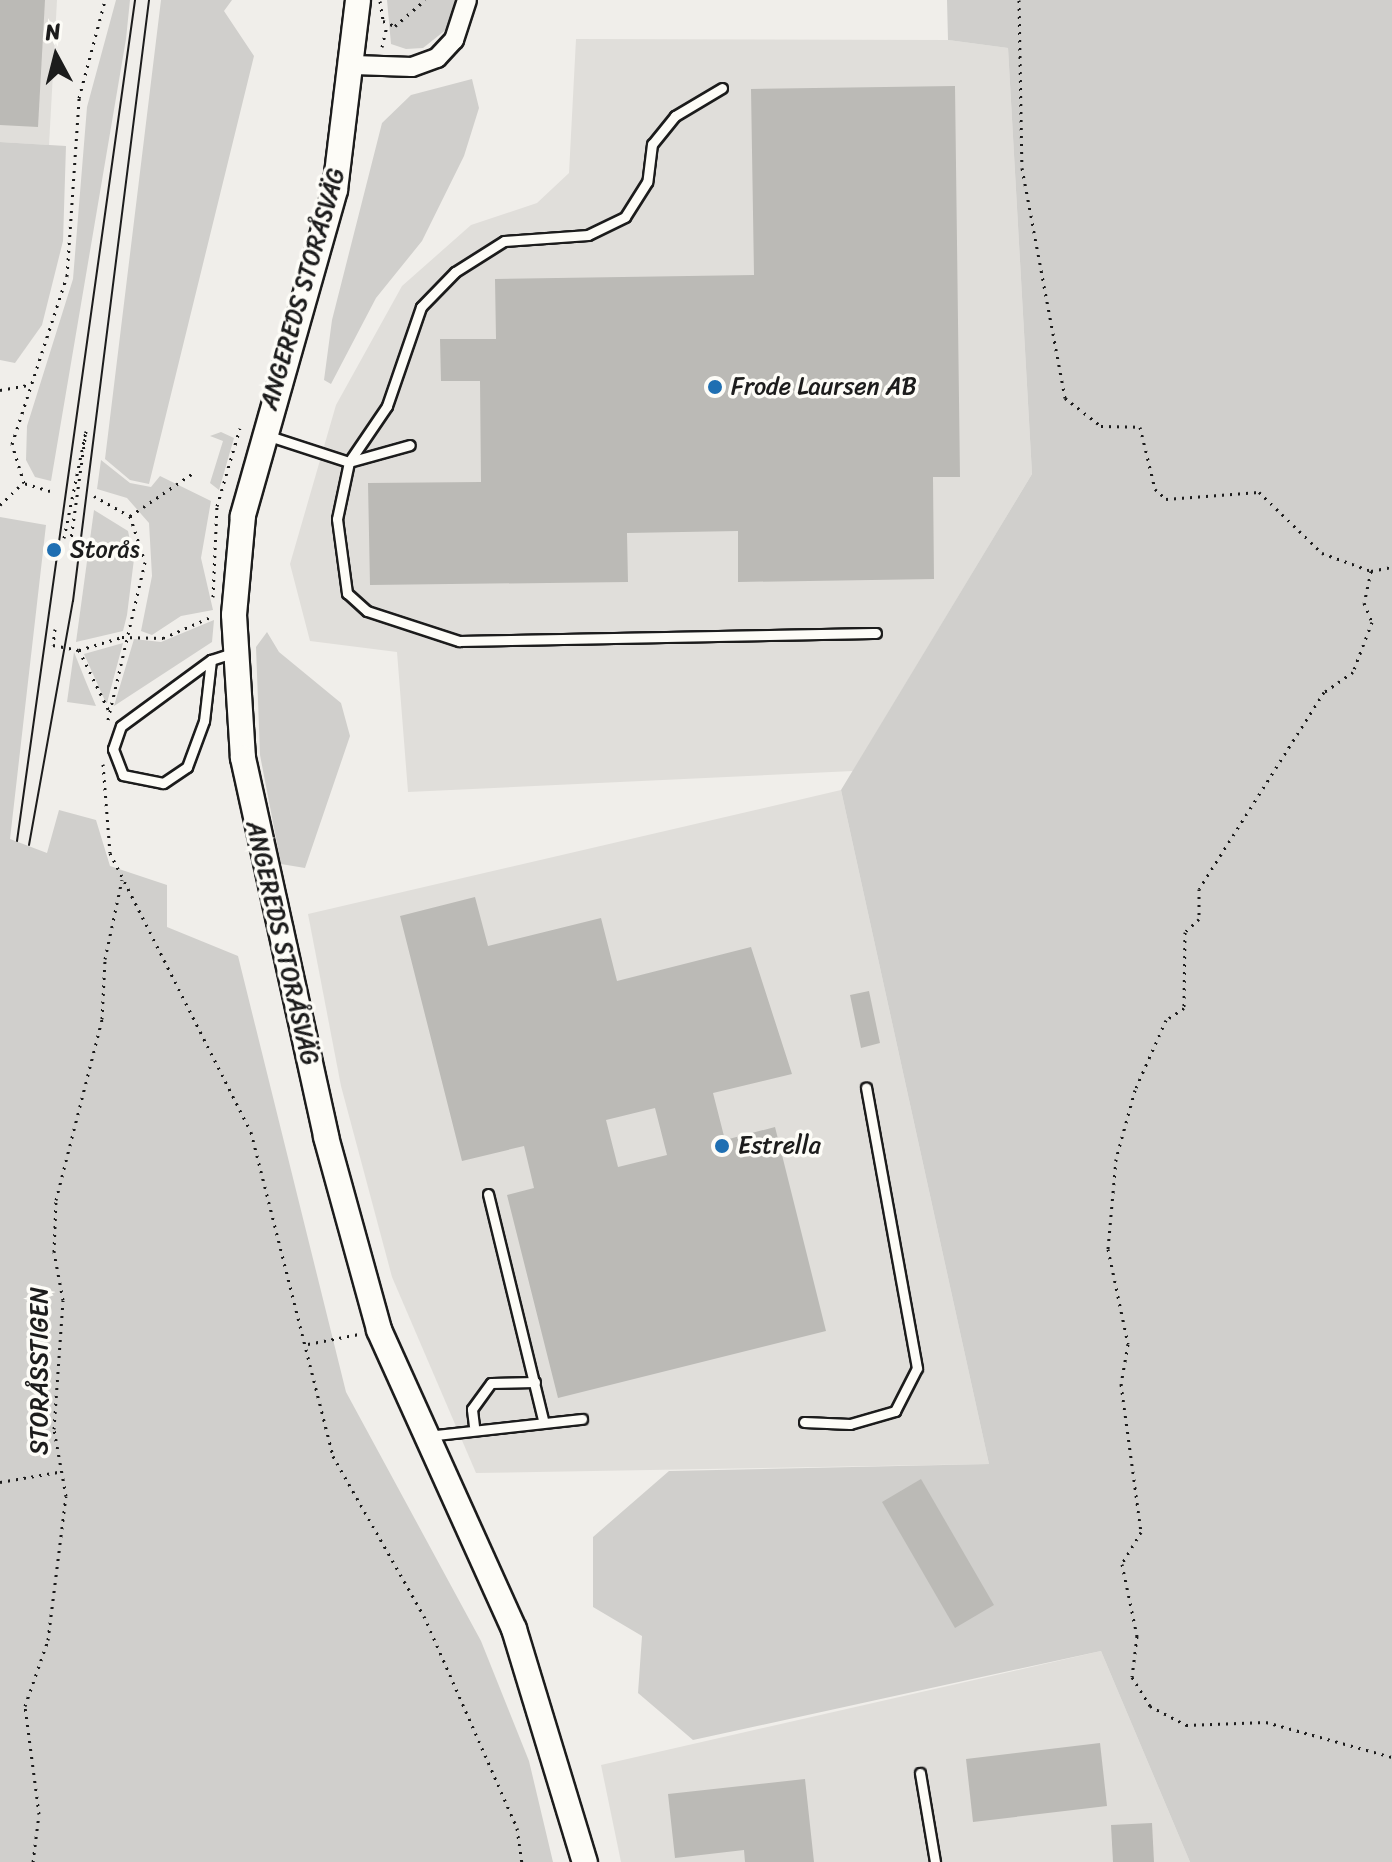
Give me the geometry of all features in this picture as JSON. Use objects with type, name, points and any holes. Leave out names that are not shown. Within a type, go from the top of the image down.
[{"type":"street","name":"ANGEREDS STORÅSVÄG","points":[[358,0],[354,65],[335,190],[251,431],[235,652],[255,836],[379,1330],[422,1438],[514,1629],[585,1862]]},
{"type":"street","points":[[354,65],[381,67],[437,58],[454,40],[467,0]]},
{"type":"lane","points":[[722,88],[675,116],[652,144],[647,182],[625,217],[588,235],[504,241],[455,272],[421,307],[387,406],[349,462],[337,553],[347,593],[367,611],[459,641],[876,633]]},
{"type":"lane","name":"ANGEREDS STORÅSVÄG","points":[[251,431],[349,462]]},
{"type":"lane","points":[[349,462],[410,445]]},
{"type":"lane","points":[[211,660],[209,698],[187,767],[163,783],[123,775],[113,749],[121,726],[211,660],[235,652]]},
{"type":"lane","points":[[804,1422],[850,1424],[895,1411],[917,1368],[866,1088]]},
{"type":"lane","points":[[488,1194],[543,1420]]},
{"type":"lane","points":[[474,1426],[472,1409],[491,1383],[535,1382]]},
{"type":"lane","points":[[422,1438],[474,1426],[582,1419]]},
{"type":"lane","points":[[920,1773],[935,1862]]},
{"type":"path","points":[[24,483],[12,444],[28,386],[67,276],[79,98],[105,0]]},
{"type":"path","points":[[380,0],[387,26],[381,67]]},
{"type":"path","points":[[387,26],[403,23],[425,0]]},
{"type":"path","points":[[1019,0],[1022,168],[1065,398],[1101,426],[1140,427],[1155,489],[1166,499],[1259,492],[1322,553],[1371,571],[1392,567]]},
{"type":"path","points":[[0,390],[28,386]]},
{"type":"path","points":[[64,538],[86,431],[71,539]]},
{"type":"path","points":[[215,627],[217,506],[251,431]]},
{"type":"path","points":[[130,516],[193,473]]},
{"type":"path","points":[[24,483],[50,491]]},
{"type":"path","points":[[0,505],[24,483]]},
{"type":"path","points":[[94,496],[130,516],[145,562],[130,636]]},
{"type":"path","points":[[1371,571],[1364,603],[1372,622],[1353,672],[1324,692],[1199,889],[1199,919],[1185,932],[1184,1008],[1166,1020],[1135,1090],[1116,1159],[1108,1249],[1128,1344],[1121,1384],[1141,1532],[1122,1564],[1137,1636],[1132,1677],[1150,1706],[1186,1725],[1266,1722],[1392,1757]]},
{"type":"path","points":[[55,629],[53,645],[79,650],[130,636],[163,638],[215,615]]},
{"type":"path","points":[[79,650],[101,706],[119,713]]},
{"type":"path","name":"STORÅSSTIGEN","points":[[33,1862],[39,1814],[25,1706],[48,1640],[64,1554],[66,1496],[58,1472],[54,1374],[63,1300],[54,1252],[56,1200],[102,1019],[105,959],[122,880],[214,1048],[251,1132],[306,1345]]},
{"type":"path","points":[[379,1330],[306,1345],[333,1456],[424,1616],[517,1828],[522,1862]]},
{"type":"path","points":[[0,1482],[58,1472]]},
{"type":"shaded area","points":[[0,0],[57,0],[49,145],[0,142]]},
{"type":"shaded area","points":[[116,0],[130,0],[126,39],[51,481],[35,477],[26,460],[27,426],[73,279],[87,107]]},
{"type":"shaded area","points":[[161,0],[232,0],[224,11],[254,56],[149,484],[130,480],[105,459]]},
{"type":"shaded area","points":[[387,0],[456,0],[447,29],[423,48],[406,49],[391,44]]},
{"type":"shaded area","points":[[947,0],[1392,0],[1392,1862],[1190,1862],[1101,1651],[693,1740],[638,1693],[642,1636],[593,1607],[593,1537],[669,1471],[989,1464],[841,790],[1032,474],[1008,48],[948,40]]},
{"type":"shaded area","points":[[576,39],[948,40],[1008,48],[1032,474],[853,771],[408,792],[397,652],[310,641],[290,564],[336,405],[402,286],[471,225],[537,203],[569,173]]},
{"type":"shaded area","points":[[472,79],[479,108],[464,156],[422,241],[376,298],[331,384],[324,380],[332,320],[382,123],[411,95]]},
{"type":"shaded area","points":[[0,142],[66,146],[63,241],[42,325],[15,363],[0,360]]},
{"type":"shaded area","points":[[221,432],[234,438],[219,490],[210,483],[223,441],[210,436]]},
{"type":"shaded area","points":[[101,460],[130,483],[151,487],[160,476],[211,501],[201,558],[213,610],[181,616],[152,635],[141,631],[152,576],[149,523],[127,498],[97,489]]},
{"type":"shaded area","points":[[94,510],[128,531],[134,559],[127,615],[123,631],[76,642]]},
{"type":"shaded area","points":[[0,517],[46,525],[10,839],[47,853],[59,810],[96,820],[110,866],[167,885],[167,927],[238,956],[346,1392],[481,1641],[529,1761],[553,1862],[0,1862]]},
{"type":"shaded area","points":[[214,620],[212,642],[114,706],[134,639],[161,642]]},
{"type":"shaded area","points":[[267,632],[279,652],[341,703],[350,736],[305,868],[281,864],[260,755],[256,647]]},
{"type":"shaded area","points":[[123,643],[107,703],[106,703],[84,654]]},
{"type":"shaded area","points":[[74,652],[86,682],[96,706],[67,702]]},
{"type":"shaded area","points":[[841,790],[989,1464],[476,1473],[392,1277],[341,1086],[308,914]]},
{"type":"shaded area","points":[[1101,1651],[1190,1862],[621,1862],[601,1765]]},
{"type":"building","points":[[0,0],[45,0],[38,127],[0,125]]},
{"type":"building","points":[[955,86],[960,477],[933,477],[934,579],[738,582],[738,531],[627,533],[628,582],[370,585],[368,483],[481,482],[480,381],[441,381],[440,339],[496,339],[495,279],[754,275],[751,89]]},
{"type":"building","name":"Estrella","points":[[475,897],[488,946],[601,918],[617,981],[751,947],[792,1074],[713,1093],[725,1140],[775,1127],[826,1331],[558,1398],[507,1195],[534,1188],[524,1146],[462,1161],[400,916]],"holes":[[[655,1108],[667,1155],[618,1167],[606,1120]]]},
{"type":"building","points":[[869,991],[880,1043],[861,1048],[850,995]]},
{"type":"building","points":[[921,1479],[994,1605],[955,1628],[882,1502]]},
{"type":"building","points":[[1100,1743],[1107,1806],[973,1822],[966,1759]]},
{"type":"building","points":[[805,1779],[814,1862],[745,1862],[744,1850],[675,1858],[668,1794]]},
{"type":"building","points":[[1152,1823],[1154,1862],[1113,1862],[1111,1825]]},
{"type":"tram line","points":[[17,841],[135,0]]},
{"type":"tram line","points":[[29,845],[73,601],[149,0]]},
{"type":"place","name":"Frode Laursen AB","points":[[715,387]]},
{"type":"place","name":"Storås","points":[[54,550]]},
{"type":"place","name":"Estrella","points":[[722,1146]]}]
